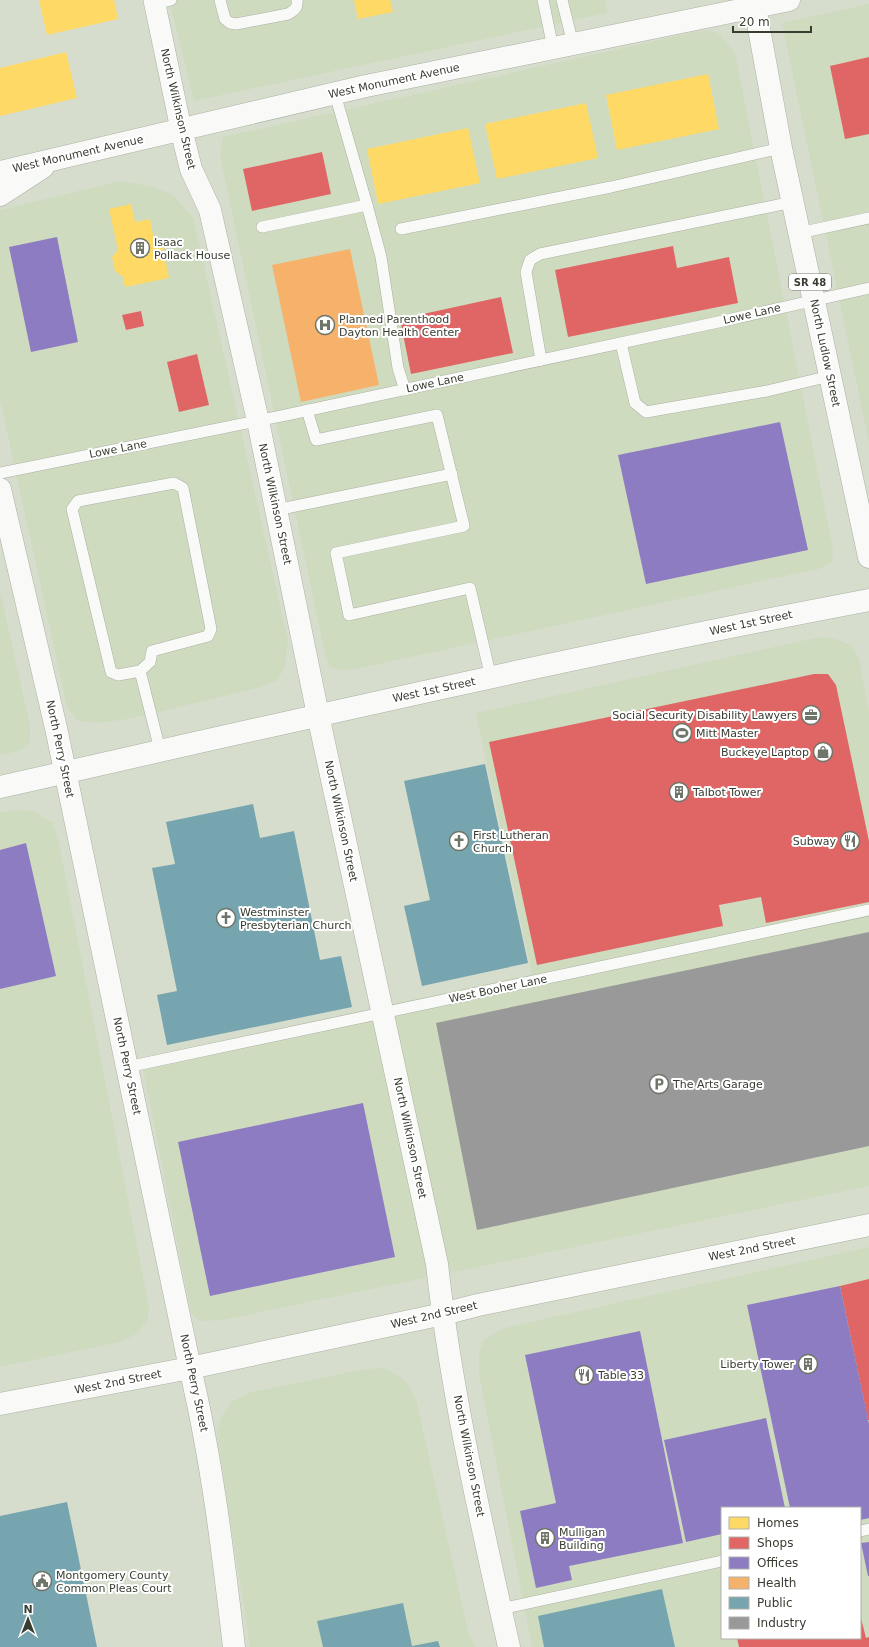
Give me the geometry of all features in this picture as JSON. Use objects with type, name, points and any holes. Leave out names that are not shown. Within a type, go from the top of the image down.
[{"type":"main road","name":"West Monument Avenue","points":[[0,172],[335,94],[788,0]]},
{"type":"main road","name":"North Ludlow Street","points":[[755,7],[781,148],[869,557]]},
{"type":"main road","name":"North Wilkinson Street","points":[[181,129],[191,168],[210,210],[258,421],[318,715],[438,1264],[443,1314],[458,1401],[509,1647]]},
{"type":"main road","points":[[0,195],[58,158]]},
{"type":"main road","name":"North Perry Street","points":[[0,489],[65,772],[190,1368],[203,1420],[220,1526],[234,1647]]},
{"type":"main road","name":"West 1st Street","points":[[0,787],[318,715],[869,600]]},
{"type":"main road","name":"West 2nd Street","points":[[0,1404],[190,1368],[443,1314],[478,1305],[869,1225]]},
{"type":"street","name":"North Wilkinson Street","points":[[160,1],[181,129]]},
{"type":"lane","points":[[220,0],[225,19],[230,23],[236,24],[288,14],[295,10],[297,5],[296,0]]},
{"type":"lane","points":[[543,0],[563,46]]},
{"type":"lane","points":[[562,0],[563,46]]},
{"type":"lane","points":[[335,94],[381,257],[398,368],[404,390]]},
{"type":"lane","points":[[401,229],[611,187],[781,148]]},
{"type":"lane","points":[[541,360],[526,272],[530,260],[540,254],[793,202]]},
{"type":"lane","points":[[262,227],[367,205]]},
{"type":"lane","points":[[799,233],[869,218]]},
{"type":"lane","name":"Lowe Lane","points":[[0,473],[404,390],[869,288]]},
{"type":"lane","points":[[621,343],[635,402],[646,412],[767,391],[830,376]]},
{"type":"lane","points":[[307,410],[316,440],[437,416],[464,526],[336,552],[349,615],[470,588],[491,678]]},
{"type":"lane","points":[[276,510],[452,474]]},
{"type":"lane","points":[[174,483],[183,488],[211,629],[208,636],[152,651],[150,662],[140,671],[118,675],[111,672],[72,509],[78,501],[174,483]]},
{"type":"lane","points":[[140,671],[160,750]]},
{"type":"lane","name":"West Booher Lane","points":[[127,1067],[869,910]]},
{"type":"lane","points":[[501,1609],[721,1561]]},
{"type":"shaded area","points":[[169,0],[605,0],[607,13],[194,101]]},
{"type":"shaded area","points":[[869,4],[869,443],[782,23]]},
{"type":"shaded area","points":[[708,31],[718,33],[735,53],[833,549],[832,562],[822,568],[355,669],[339,670],[329,666],[325,654],[220,156],[223,137],[695,32]]},
{"type":"shaded area","points":[[120,181],[149,186],[172,194],[193,217],[288,641],[285,665],[278,680],[261,687],[134,718],[100,723],[78,721],[67,707],[0,400],[0,210]]},
{"type":"shaded area","points":[[0,591],[30,726],[30,742],[19,751],[0,755]]},
{"type":"shaded area","points":[[820,637],[836,639],[852,646],[859,659],[869,712],[869,1186],[222,1320],[199,1321],[191,1313],[141,1058],[532,974],[476,713]]},
{"type":"shaded area","points":[[13,810],[33,811],[53,823],[59,844],[149,1307],[147,1321],[136,1334],[120,1342],[0,1367],[0,813]]},
{"type":"shaded area","points":[[869,1247],[869,1647],[532,1647],[479,1374],[479,1353],[484,1340],[504,1328]]},
{"type":"shaded area","points":[[384,1368],[405,1380],[416,1399],[469,1636],[477,1647],[250,1647],[217,1433],[222,1416],[231,1402],[251,1392],[366,1369]]},
{"type":"building: Homes","points":[[39,0],[114,0],[118,19],[47,35]]},
{"type":"building: Homes","points":[[354,0],[390,0],[393,12],[358,19]]},
{"type":"building: Homes","points":[[66,52],[77,98],[0,116],[0,68]]},
{"type":"building: Homes","points":[[708,74],[719,129],[617,150],[606,95]]},
{"type":"building: Homes","points":[[586,103],[598,158],[497,179],[485,124]]},
{"type":"building: Homes","points":[[468,128],[480,183],[378,204],[367,149]]},
{"type":"building: Homes","name":"Isaac Pollack House","points":[[131,204],[135,222],[150,219],[155,245],[162,244],[169,278],[125,287],[123,277],[115,271],[112,257],[118,250],[109,209]]},
{"type":"building: Shops","points":[[869,57],[869,134],[845,139],[830,66]]},
{"type":"building: Shops","points":[[322,152],[331,194],[252,211],[243,169]]},
{"type":"building: Shops","points":[[673,246],[677,268],[729,257],[738,303],[568,337],[555,270]]},
{"type":"building: Shops","points":[[501,297],[513,353],[411,374],[400,319]]},
{"type":"building: Shops","points":[[141,311],[144,326],[126,330],[122,315]]},
{"type":"building: Shops","points":[[197,354],[209,405],[179,412],[167,362]]},
{"type":"building: Shops","name":"Talbot Tower","points":[[814,674],[828,674],[836,685],[869,841],[869,902],[766,923],[761,897],[719,905],[723,926],[537,965],[489,742]]},
{"type":"building: Shops","points":[[869,1279],[869,1420],[868,1420],[840,1286]]},
{"type":"building: Shops","points":[[861,1618],[866,1638],[869,1637],[869,1647],[739,1647],[737,1639],[861,1639]]},
{"type":"building: Offices","points":[[57,237],[78,342],[31,352],[9,247]]},
{"type":"building: Offices","points":[[780,422],[808,550],[646,584],[618,455]]},
{"type":"building: Offices","points":[[26,843],[56,976],[0,989],[0,850]]},
{"type":"building: Offices","points":[[363,1103],[395,1257],[210,1296],[178,1142]]},
{"type":"building: Offices","name":"Liberty Tower","points":[[840,1286],[869,1424],[869,1518],[861,1520],[861,1507],[790,1507],[747,1305]]},
{"type":"building: Offices","points":[[640,1331],[683,1543],[569,1566],[572,1580],[536,1588],[520,1511],[556,1503],[525,1355]]},
{"type":"building: Offices","points":[[766,1418],[785,1507],[721,1507],[721,1534],[686,1542],[664,1440]]},
{"type":"building: Offices","points":[[869,1542],[869,1576],[868,1576],[861,1543]]},
{"type":"building: Health","name":"Planned Parenthood Dayton Health Center","points":[[350,249],[379,385],[301,402],[272,265]]},
{"type":"building: Public","name":"First Lutheran Church","points":[[485,764],[528,963],[422,986],[404,906],[430,900],[404,781]]},
{"type":"building: Public","name":"Westminster Presbyterian Church","points":[[253,804],[260,838],[294,831],[320,960],[341,956],[352,1007],[167,1045],[157,995],[177,991],[152,868],[175,864],[166,822]]},
{"type":"building: Public","name":"Montgomery County Common Pleas Court","points":[[67,1502],[97,1647],[0,1647],[0,1516]]},
{"type":"building: Public","points":[[662,1589],[675,1647],[544,1647],[538,1616]]},
{"type":"building: Public","points":[[403,1603],[412,1646],[438,1641],[440,1647],[323,1647],[317,1621]]},
{"type":"building: Industry","name":"The Arts Garage","points":[[869,932],[869,1146],[477,1230],[436,1023]]},
{"type":"place","name":"Isaac Pollack House","points":[[140,248]]},
{"type":"place","name":"Planned Parenthood Dayton Health Center","points":[[325,325]]},
{"type":"place","name":"Social Security Disability Lawyers","points":[[811,715]]},
{"type":"place","name":"Mitt Master","points":[[682,733]]},
{"type":"place","name":"Buckeye Laptop","points":[[823,752]]},
{"type":"place","name":"Talbot Tower","points":[[679,792]]},
{"type":"place","name":"First Lutheran Church","points":[[459,841]]},
{"type":"place","name":"Subway","points":[[850,841]]},
{"type":"place","name":"Westminster Presbyterian Church","points":[[226,918]]},
{"type":"place","name":"The Arts Garage","points":[[659,1084]]},
{"type":"place","name":"Liberty Tower","points":[[808,1364]]},
{"type":"place","name":"Table 33","points":[[584,1375]]},
{"type":"place","name":"Mulligan Building","points":[[545,1538]]},
{"type":"place","name":"Montgomery County Common Pleas Court","points":[[42,1581]]}]
